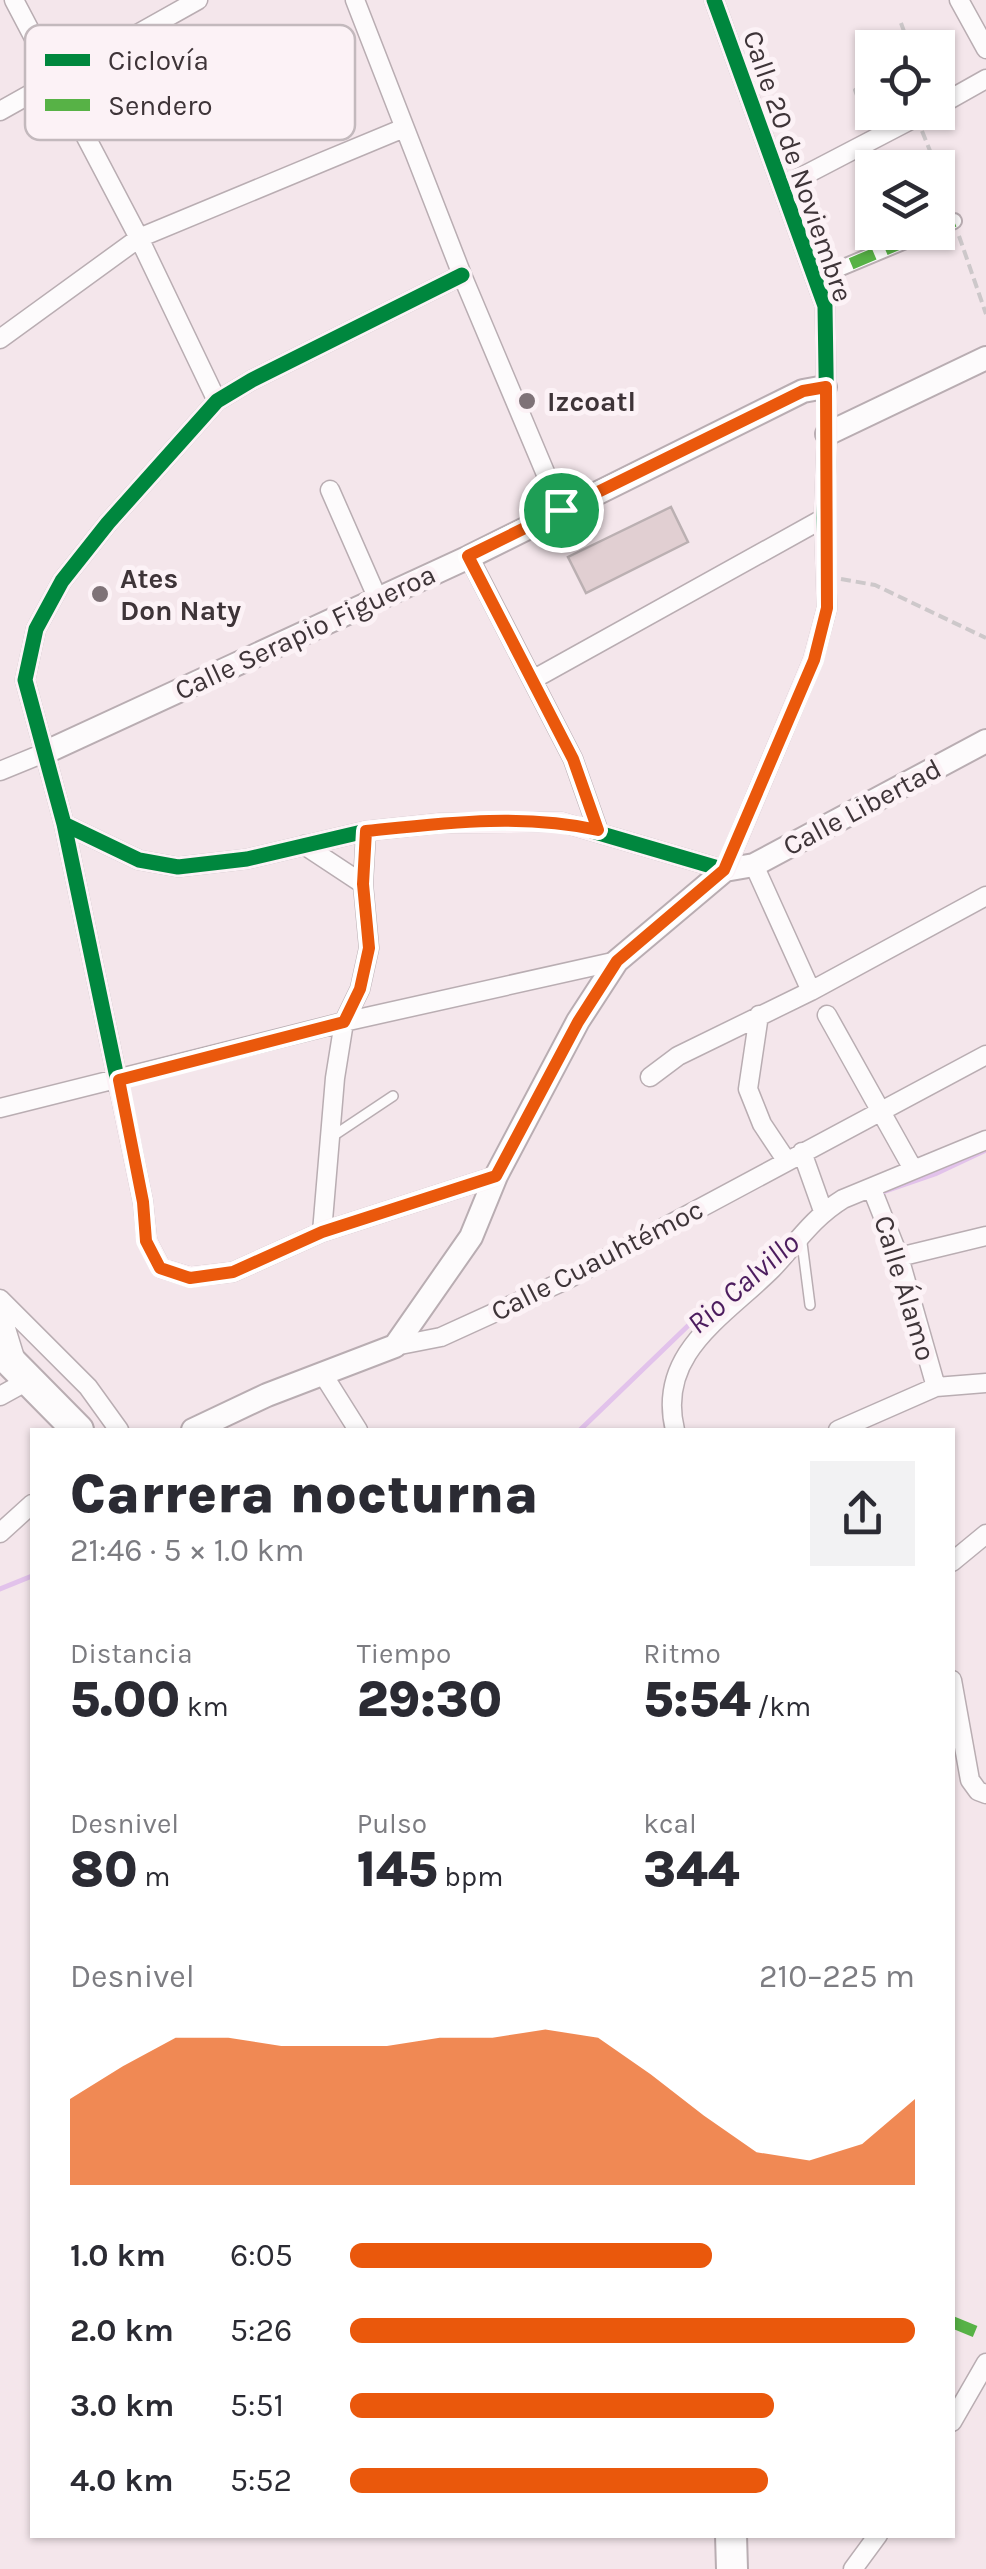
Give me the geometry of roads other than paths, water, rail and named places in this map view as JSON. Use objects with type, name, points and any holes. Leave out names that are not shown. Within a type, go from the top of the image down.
[{"type":"main road","points":[[12,1365],[76,1428]]},
{"type":"main road","points":[[731,2538],[732,2569]]},
{"type":"street","points":[[14,0],[27,25]]},
{"type":"street","points":[[154,25],[198,0]]},
{"type":"street","points":[[355,0],[462,275],[561,510]]},
{"type":"street","name":"Calle 20 de Noviembre","points":[[714,0],[825,306],[827,434],[827,608],[814,660],[724,870]]},
{"type":"street","points":[[959,0],[986,49]]},
{"type":"street","points":[[955,96],[986,78]]},
{"type":"street","points":[[0,111],[25,97]]},
{"type":"street","points":[[0,339],[139,238],[404,128]]},
{"type":"street","points":[[782,187],[890,130]]},
{"type":"street","points":[[88,140],[217,401]]},
{"type":"street","points":[[816,278],[884,250]]},
{"type":"street","points":[[462,275],[217,401],[62,581],[36,628],[25,680],[64,824],[143,1202],[146,1241],[160,1268],[190,1278],[233,1272],[322,1232],[496,1176]]},
{"type":"street","points":[[827,434],[986,358]]},
{"type":"street","name":"Calle Serapio Figueroa","points":[[0,772],[468,556],[803,391],[826,387]]},
{"type":"street","points":[[330,490],[377,597]]},
{"type":"street","points":[[534,679],[824,518]]},
{"type":"street","points":[[468,556],[573,759],[598,830]]},
{"type":"street","name":"Calle Libertad","points":[[724,870],[754,865],[986,742]]},
{"type":"street","points":[[64,824],[138,860],[178,867],[247,859],[366,831],[442,823],[560,822],[724,870]]},
{"type":"street","points":[[322,1232],[344,1022],[360,989],[369,948],[363,884],[366,831]]},
{"type":"street","points":[[304,846],[363,884]]},
{"type":"street","points":[[754,865],[811,991]]},
{"type":"street","points":[[394,1346],[471,1237],[496,1176],[578,1022],[617,961],[724,870]]},
{"type":"street","points":[[650,1077],[678,1056],[811,991],[986,896]]},
{"type":"street","points":[[0,1108],[344,1022],[617,961]]},
{"type":"street","points":[[758,1015],[748,1088],[762,1124],[794,1156],[823,1212]]},
{"type":"street","points":[[827,1015],[913,1170]]},
{"type":"street","name":"Calle Cuauhtémoc","points":[[197,1428],[267,1394],[324,1376],[394,1346],[441,1337],[566,1280],[986,1055]]},
{"type":"street","points":[[674,1428],[670,1412],[672,1384],[692,1348],[718,1316],[776,1265],[801,1232],[842,1199],[986,1140]]},
{"type":"street","name":"Calle Álamo","points":[[872,1189],[899,1257],[936,1387]]},
{"type":"street","points":[[899,1257],[986,1236]]},
{"type":"street","points":[[0,1299],[88,1387],[118,1428]]},
{"type":"street","points":[[0,1309],[12,1365],[0,1396]]},
{"type":"street","points":[[324,1376],[357,1428]]},
{"type":"street","points":[[843,1428],[936,1387],[986,1383]]},
{"type":"street","points":[[0,1533],[30,1506]]},
{"type":"street","points":[[955,1560],[986,1534]]},
{"type":"street","points":[[955,1697],[970,1780],[978,1791],[986,1794]]},
{"type":"street","points":[[955,2417],[986,2363]]},
{"type":"street","points":[[853,2569],[876,2538]]},
{"type":"lane","points":[[330,1138],[393,1096]]},
{"type":"lane","points":[[801,1232],[810,1305]]},
{"type":"waterway","name":"Rio Calvillo","points":[[877,1194],[935,1174],[986,1150]]},
{"type":"waterway","name":"Rio Calvillo","points":[[582,1428],[695,1319],[734,1292]]},
{"type":"waterway","name":"Rio Calvillo","points":[[0,1589],[30,1577]]},
{"type":"place","name":"Izcoatl","points":[[527,401]]},
{"type":"place","name":"Ates Don Naty","points":[[100,594]]}]
